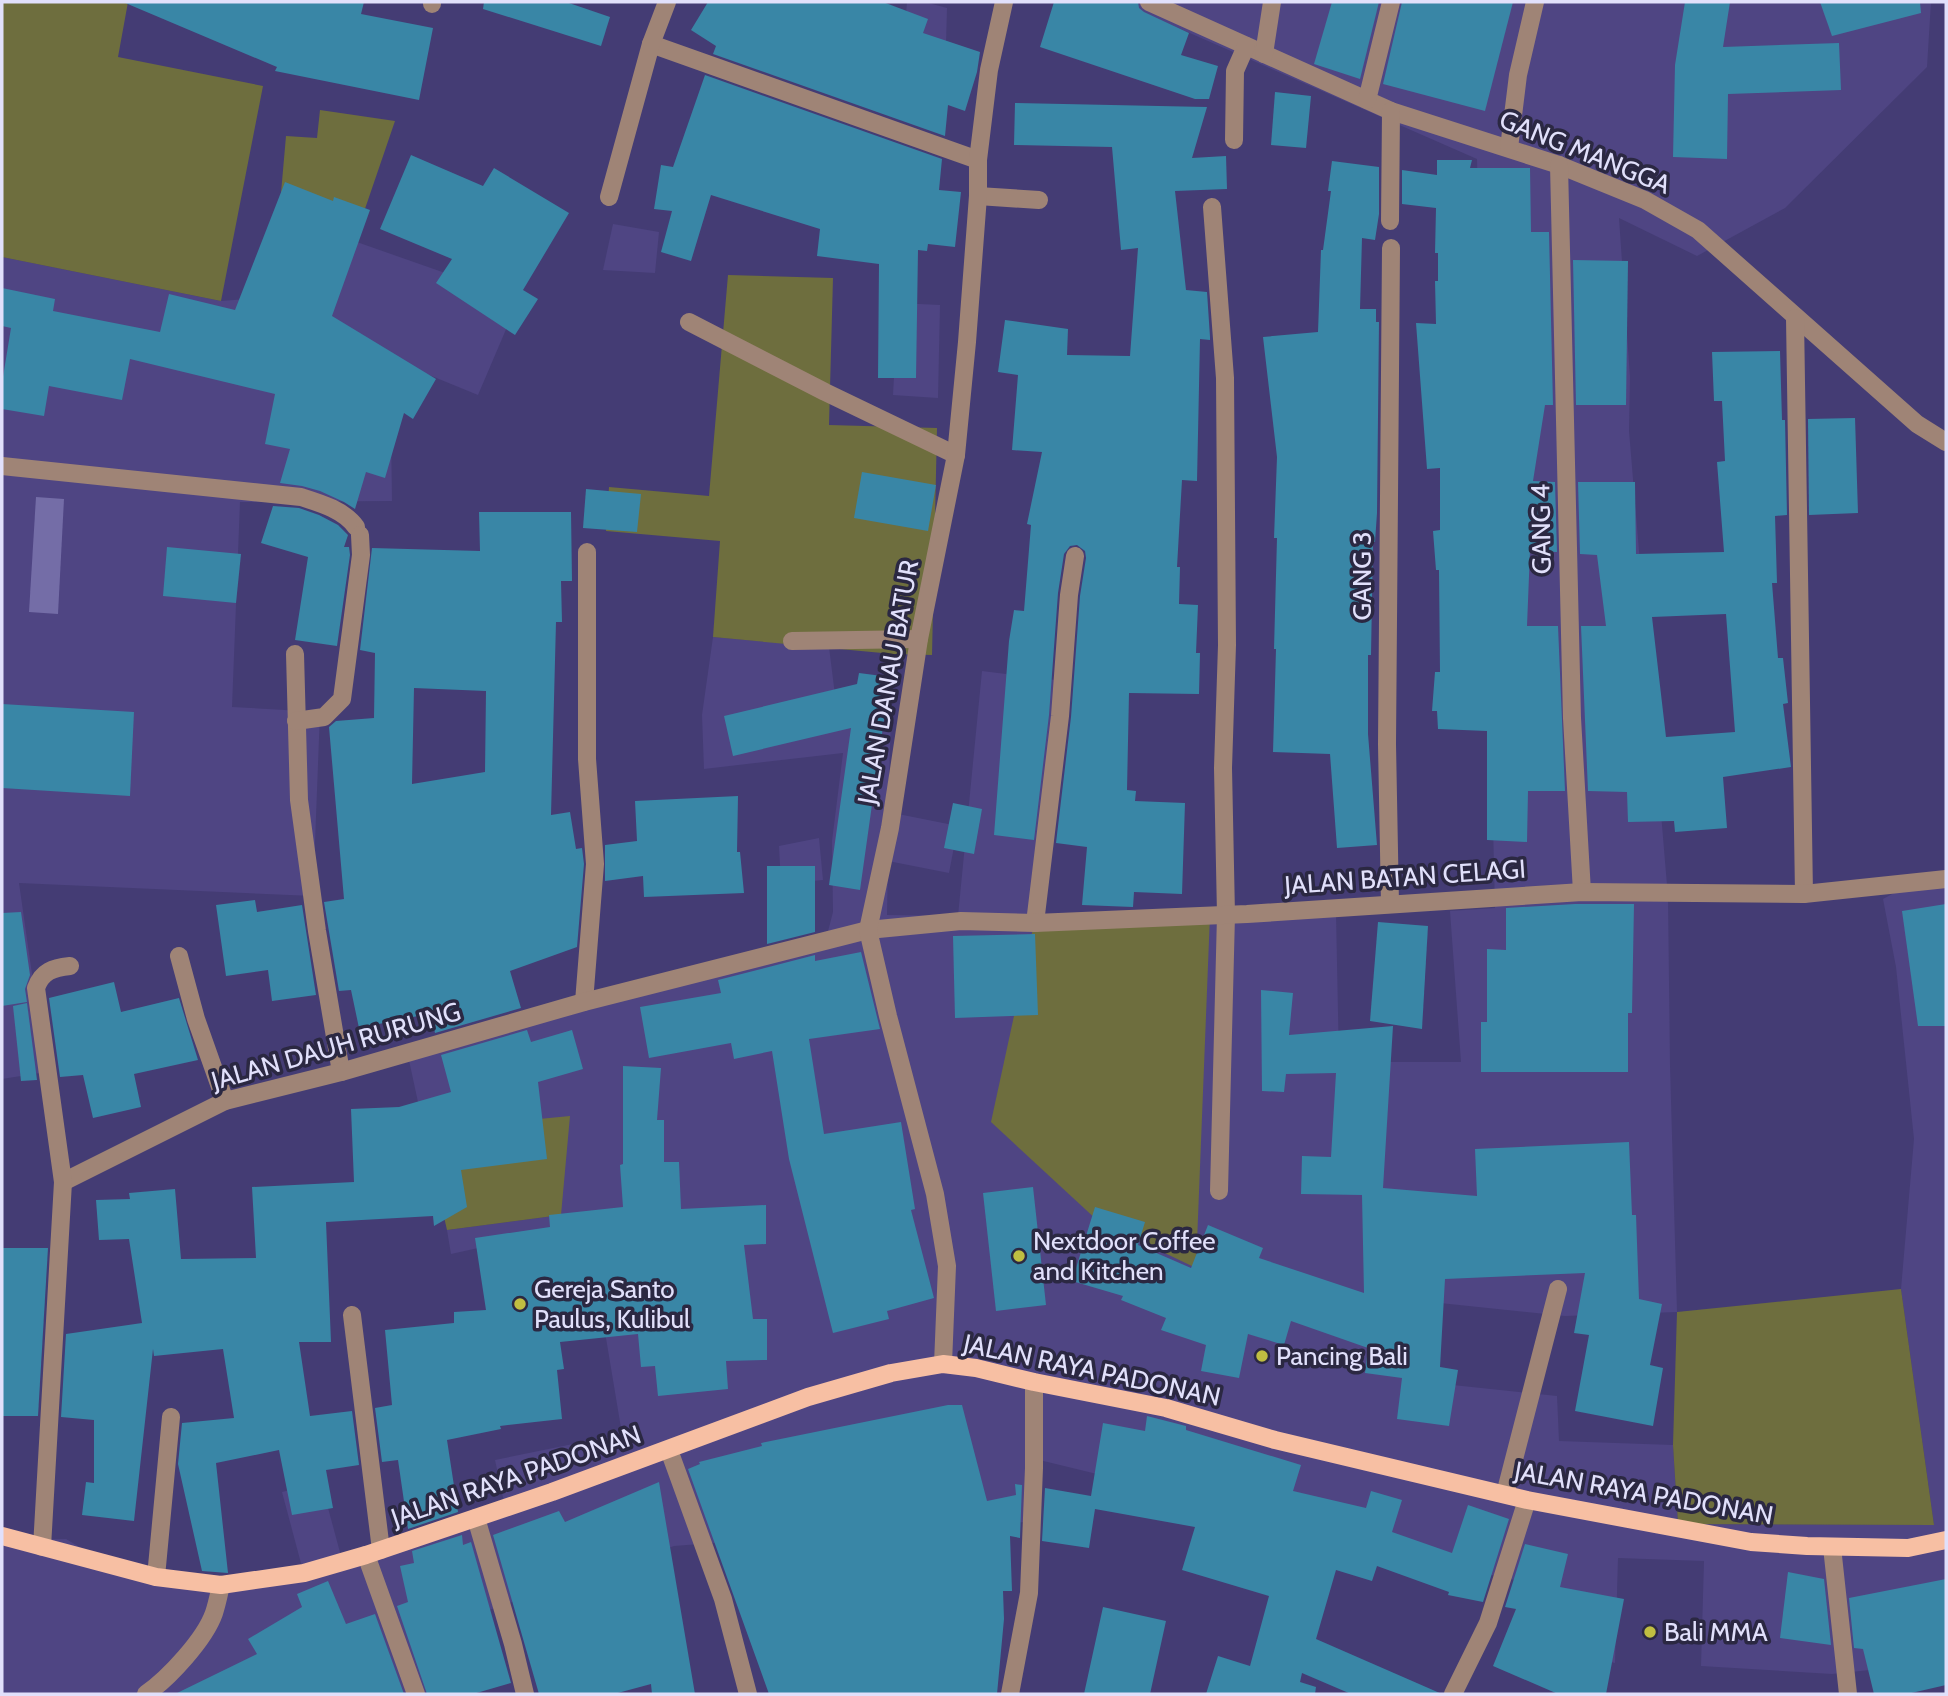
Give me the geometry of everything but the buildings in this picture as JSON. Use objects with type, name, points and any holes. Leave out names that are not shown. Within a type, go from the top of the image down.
[{"type":"main road","name":"JALAN RAYA PADONAN","points":[[2,1536],[156,1577],[221,1585],[304,1573],[374,1553],[475,1518],[669,1450],[808,1397],[891,1373],[943,1364],[975,1368],[1166,1408],[1275,1440],[1527,1500],[1751,1542],[1908,1548],[1946,1540]]},
{"type":"street","points":[[609,197],[651,44],[667,2]]},
{"type":"street","name":"JALAN DANAU BATUR","points":[[943,1364],[947,1266],[943,1242],[934,1194],[868,930],[890,828],[919,639],[956,455],[978,196],[978,160],[989,70],[1004,2]]},
{"type":"street","name":"GANG MANGGA","points":[[1149,2],[1391,111],[1559,165],[1645,200],[1698,230],[1917,424],[1946,442]]},
{"type":"street","points":[[1264,54],[1272,2]]},
{"type":"street","points":[[1367,100],[1391,2]]},
{"type":"street","points":[[1508,148],[1518,75],[1535,2]]},
{"type":"street","points":[[651,44],[978,160]]},
{"type":"street","points":[[1234,140],[1235,71],[1246,46]]},
{"type":"street","points":[[1390,221],[1391,111]]},
{"type":"street","name":"GANG 4","points":[[1559,165],[1572,718],[1582,892]]},
{"type":"street","points":[[978,196],[1039,200]]},
{"type":"street","points":[[1212,207],[1225,378],[1227,645],[1223,768],[1226,915],[1219,1191]]},
{"type":"street","name":"GANG 3","points":[[1390,904],[1387,744],[1391,248]]},
{"type":"street","points":[[1795,318],[1804,894]]},
{"type":"street","points":[[689,322],[956,455]]},
{"type":"street","points":[[2,466],[301,497],[328,506],[352,522],[358,531],[361,555],[349,665],[342,699],[324,717],[296,722]]},
{"type":"street","points":[[584,1002],[595,864],[587,759],[587,552]]},
{"type":"street","points":[[1035,923],[1060,716],[1069,595],[1075,556]]},
{"type":"street","points":[[792,641],[919,639]]},
{"type":"street","points":[[295,654],[299,800],[317,931],[341,1072]]},
{"type":"street","name":"JALAN BATAN CELAGI","points":[[868,930],[961,920],[1035,923],[1226,915],[1582,892],[1804,894],[1946,879]]},
{"type":"street","name":"JALAN DAUH RURUNG","points":[[63,1182],[225,1101],[341,1072],[584,1002],[868,930]]},
{"type":"street","points":[[178,956],[196,1019],[225,1101]]},
{"type":"street","points":[[42,1547],[63,1182],[36,988],[46,971],[70,966]]},
{"type":"street","points":[[1504,1494],[1558,1289]]},
{"type":"street","points":[[352,1315],[374,1553],[416,1694]]},
{"type":"street","points":[[1010,1694],[1029,1592],[1034,1382]]},
{"type":"street","points":[[156,1577],[171,1417]]},
{"type":"street","points":[[669,1450],[723,1599],[748,1694]]},
{"type":"street","points":[[1454,1694],[1488,1623],[1527,1500]]},
{"type":"street","points":[[475,1518],[513,1644],[525,1694]]},
{"type":"street","points":[[1832,1547],[1848,1694]]},
{"type":"street","points":[[157,1691],[195,1644],[214,1615],[221,1585]]},
{"type":"shaded area","points":[[2,2],[128,2],[118,57],[263,86],[221,301],[2,257]]},
{"type":"shaded area","points":[[907,2],[925,2],[947,8],[946,44],[904,40]]},
{"type":"shaded area","points":[[1119,2],[1931,2],[1927,67],[1785,208],[1697,256],[1619,218],[1630,377],[1629,431],[1668,897],[1677,1312],[1565,1316],[1440,1303],[1434,1383],[1557,1396],[1559,1441],[1673,1445],[1678,1524],[1934,1525],[1901,1289],[1914,1139],[1896,967],[1883,899],[1918,880],[1946,876],[1946,1623],[1942,1625],[1946,1637],[1946,1662],[1832,1674],[1701,1666],[1704,1561],[1618,1558],[1615,1663],[1577,1655],[1574,1593],[1284,1529],[1171,1492],[1027,1457],[1027,1522],[935,1526],[674,1546],[443,1626],[467,1694],[195,1694],[193,1688],[174,1694],[2,1694],[2,1540],[66,1539],[125,1574],[275,1578],[302,1567],[282,1492],[321,1482],[341,1556],[504,1502],[495,1460],[622,1434],[587,1224],[451,1254],[447,1230],[561,1215],[424,1130],[407,1051],[825,943],[833,912],[832,841],[843,753],[704,769],[702,715],[713,637],[829,647],[837,711],[891,715],[888,812],[958,826],[949,873],[888,861],[887,915],[958,916],[982,671],[1064,681],[1035,919],[1336,913],[1339,1062],[1461,1062],[1450,911],[1495,908],[1477,159]]},
{"type":"shaded area","points":[[320,110],[395,121],[354,241],[281,193],[286,136],[317,138]]},
{"type":"shaded area","points":[[613,224],[659,232],[655,273],[603,270]]},
{"type":"shaded area","points":[[354,241],[519,299],[478,395],[390,359],[392,501],[240,502],[232,707],[320,712],[313,896],[19,883],[46,1072],[2,1079],[2,257],[221,301],[338,292]]},
{"type":"shaded area","points":[[728,275],[833,278],[829,425],[937,428],[932,655],[893,654],[713,637],[720,541],[606,531],[609,487],[709,496]]},
{"type":"shaded area","points":[[898,303],[940,305],[938,398],[893,395]]},
{"type":"shaded area","points":[[36,497],[64,499],[58,614],[29,612]]},
{"type":"shaded area","points":[[819,838],[823,880],[781,884],[779,846]]},
{"type":"shaded area","points":[[1210,915],[1196,1268],[1098,1221],[991,1122],[1035,919]]},
{"type":"shaded area","points":[[570,1116],[561,1215],[447,1230],[424,1130]]},
{"type":"shaded area","points":[[1901,1289],[1934,1525],[1678,1524],[1673,1445],[1677,1312]]},
{"type":"place","name":"Nextdoor Coffee and Kitchen","points":[[1019,1256]]},
{"type":"place","name":"Gereja Santo Paulus, Kulibul","points":[[520,1304]]},
{"type":"place","name":"Pancing Bali","points":[[1262,1356]]},
{"type":"place","name":"Bali MMA","points":[[1650,1632]]}]
